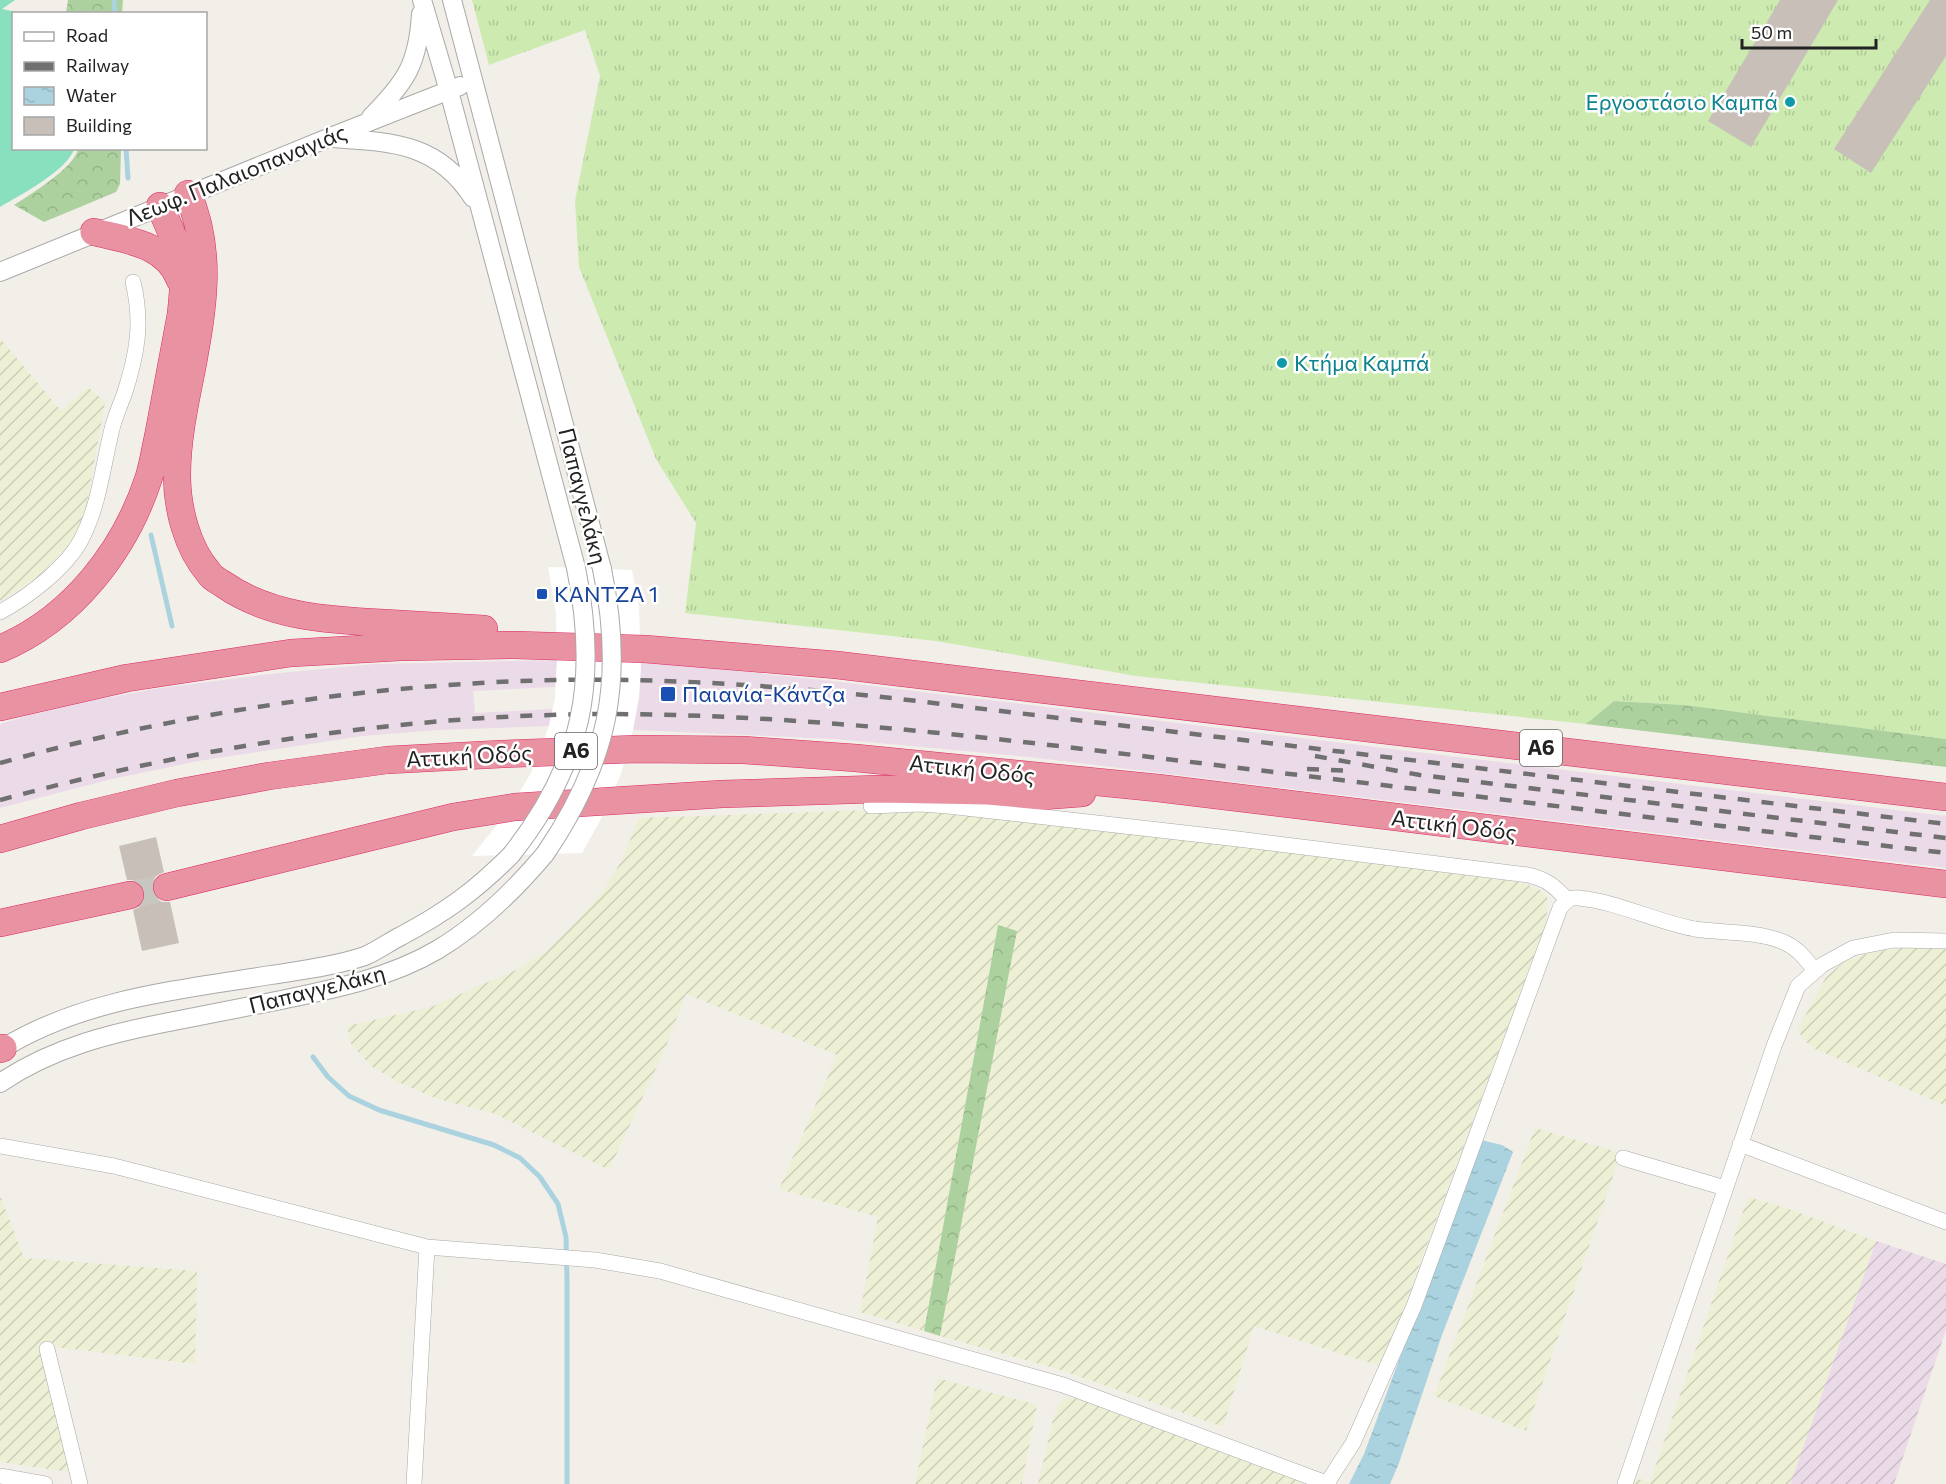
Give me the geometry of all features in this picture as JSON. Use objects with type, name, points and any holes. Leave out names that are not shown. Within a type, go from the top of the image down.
[{"type":"highway","points":[[188,194],[200,227],[205,263],[205,289],[181,427],[177,478],[187,534],[196,555],[210,574],[231,590],[262,606],[303,616],[342,621],[491,630],[645,649]]},
{"type":"highway","points":[[0,649],[46,623],[73,601],[97,575],[116,549],[130,523],[149,477],[183,288],[182,265],[160,206]]},
{"type":"highway","points":[[94,232],[145,245],[160,253],[177,271],[183,288]]},
{"type":"highway","name":"Α6","points":[[0,707],[127,678],[291,653],[400,647],[515,645],[645,649],[849,666],[1946,797]]},
{"type":"highway","name":"Αττική Οδός","points":[[0,839],[81,816],[166,796],[269,776],[387,760],[637,749],[744,750],[880,760],[1158,788],[1946,884]]},
{"type":"highway","points":[[167,887],[453,817],[515,807],[722,794],[933,789],[1042,796],[1158,788]]},
{"type":"highway","points":[[0,923],[130,895]]},
{"type":"street","name":"Παπαγγελάκη","points":[[1,1049],[36,1030],[89,1009],[153,994],[312,968],[366,955],[432,920],[488,879],[532,828],[561,775],[578,725],[584,687],[587,635],[583,602],[576,568],[422,0]]},
{"type":"street","points":[[366,123],[406,78],[415,60],[420,37],[422,0]]},
{"type":"street","name":"Παπαγγελάκη","points":[[0,1083],[44,1057],[74,1045],[154,1024],[326,991],[404,967],[436,951],[472,927],[502,902],[545,854],[573,810],[586,784],[606,725],[610,698],[611,628],[602,569],[452,0]]},
{"type":"street","name":"Λεωφ. Παλαιοπαναγιάς","points":[[0,272],[188,194],[473,81]]},
{"type":"street","points":[[328,138],[382,141],[425,153],[444,164],[460,180],[481,214]]},
{"type":"street","points":[[0,612],[15,604],[52,576],[81,541],[94,508],[114,423],[136,353],[138,306],[133,282]]},
{"type":"street","points":[[870,806],[920,804],[1226,837],[1528,875],[1544,879],[1556,886],[1567,900]]},
{"type":"street","points":[[0,1146],[114,1166],[428,1247],[595,1260],[660,1271],[1063,1385],[1328,1484],[1353,1443],[1414,1306],[1560,908],[1567,900],[1577,898],[1604,903],[1660,921],[1696,929],[1779,940],[1802,954],[1815,971]]},
{"type":"street","points":[[1625,1484],[1774,1046],[1798,986],[1822,965],[1853,948],[1894,940],[1946,941]]},
{"type":"street","points":[[1740,1144],[1946,1222]]},
{"type":"street","points":[[1623,1158],[1725,1188]]},
{"type":"street","points":[[414,1484],[428,1247]]},
{"type":"street","points":[[46,1349],[80,1484]]},
{"type":"street","points":[[0,1476],[45,1484]]},
{"type":"shaded area","points":[[557,660],[555,687],[473,691],[475,713],[552,709],[549,726],[438,730],[362,736],[198,761],[108,780],[0,808],[0,724],[27,716],[154,689],[270,674],[374,664]]},
{"type":"shaded area","points":[[641,661],[823,680],[1946,816],[1946,868],[1029,757],[835,739],[633,730]]},
{"type":"shaded area","points":[[1876,1241],[1946,1264],[1946,1330],[1894,1484],[1790,1484]]},
{"type":"green space","points":[[0,0],[15,0],[2,9],[16,12],[12,12],[12,150],[74,150],[70,157],[53,174],[0,207]]},
{"type":"green space","points":[[68,0],[123,0],[122,12],[66,12]]},
{"type":"green space","name":"Kτήμα Καμπά","points":[[472,0],[1946,0],[1946,739],[1685,705],[1614,701],[1586,724],[1136,676],[936,641],[685,613],[696,523],[656,459],[579,267],[575,201],[600,76],[585,30],[489,65]]},
{"type":"green space","points":[[78,150],[121,150],[120,184],[116,192],[44,222],[14,205],[60,172]]},
{"type":"green space","points":[[0,338],[61,411],[88,387],[105,402],[81,523],[70,543],[38,577],[0,601]]},
{"type":"green space","points":[[1614,701],[1685,705],[1946,739],[1946,767],[1586,724]]},
{"type":"green space","points":[[926,809],[1392,864],[1524,883],[1540,890],[1547,897],[1547,921],[1399,1326],[1379,1366],[1254,1326],[1223,1427],[1061,1370],[940,1336],[1017,931],[998,926],[924,1331],[860,1312],[878,1217],[779,1189],[837,1055],[686,994],[665,1049],[609,1170],[493,1113],[438,1099],[398,1082],[371,1066],[351,1044],[347,1026],[431,1007],[516,970],[548,950],[604,890],[622,860],[639,818]]},
{"type":"green space","points":[[998,925],[1017,931],[940,1336],[924,1331]]},
{"type":"green space","points":[[1910,947],[1946,949],[1946,1106],[1813,1048],[1802,1038],[1798,1029],[1826,977],[1845,961],[1872,952]]},
{"type":"green space","points":[[1535,1128],[1621,1153],[1526,1431],[1434,1396]]},
{"type":"green space","points":[[0,1195],[24,1258],[197,1271],[195,1364],[39,1345],[69,1472],[0,1462]]},
{"type":"green space","points":[[1748,1197],[1786,1208],[1876,1241],[1790,1484],[1632,1484],[1634,1478],[1650,1482]]},
{"type":"green space","points":[[937,1378],[1037,1405],[1022,1484],[915,1484]]},
{"type":"green space","points":[[1067,1397],[1079,1399],[1304,1479],[1301,1484],[1038,1484],[1054,1416],[1059,1404]]},
{"type":"water","points":[[1481,1140],[1502,1145],[1513,1152],[1442,1335],[1399,1463],[1390,1484],[1349,1484],[1364,1454]]},
{"type":"pier","points":[[548,567],[632,570],[639,607],[641,667],[639,698],[633,730],[621,774],[603,815],[582,853],[472,856],[508,811],[531,773],[549,726],[555,698],[557,660],[556,613]]},
{"type":"building","points":[[1780,0],[1838,0],[1751,147],[1708,121]]},
{"type":"building","points":[[1930,0],[1946,0],[1946,56],[1871,173],[1834,149]]},
{"type":"building","points":[[156,837],[164,872],[156,876],[152,883],[152,890],[156,898],[162,902],[170,902],[179,943],[142,951],[133,910],[140,907],[145,900],[145,891],[142,885],[135,880],[127,880],[119,846]]},
{"type":"waterway","points":[[114,0],[115,12]]},
{"type":"waterway","points":[[126,150],[128,178]]},
{"type":"waterway","points":[[151,535],[172,626]]},
{"type":"waterway","points":[[313,1057],[328,1077],[349,1096],[379,1110],[494,1145],[520,1158],[540,1177],[558,1204],[566,1237],[567,1484]]},
{"type":"tunnel","points":[[130,895],[167,887]]},
{"type":"railway","points":[[0,763],[137,730],[275,704],[345,695],[486,683],[640,680],[766,687],[892,698],[1946,824]]},
{"type":"railway","points":[[0,800],[148,764],[223,750],[375,728],[451,720],[527,716],[689,715],[862,726],[1033,743],[1946,853]]},
{"type":"railway","points":[[1315,756],[1420,775],[1946,838]]},
{"type":"railway","points":[[1307,769],[1355,771]]},
{"type":"place","name":"Εργοστάσιο Καμπά","points":[[1790,102]]},
{"type":"place","name":"Kτήμα Καμπά","points":[[1282,363]]},
{"type":"place","name":"ΚΑΝΤΖΑ 1","points":[[542,594]]},
{"type":"place","name":"Παιανία-Κάντζα","points":[[668,694]]}]
